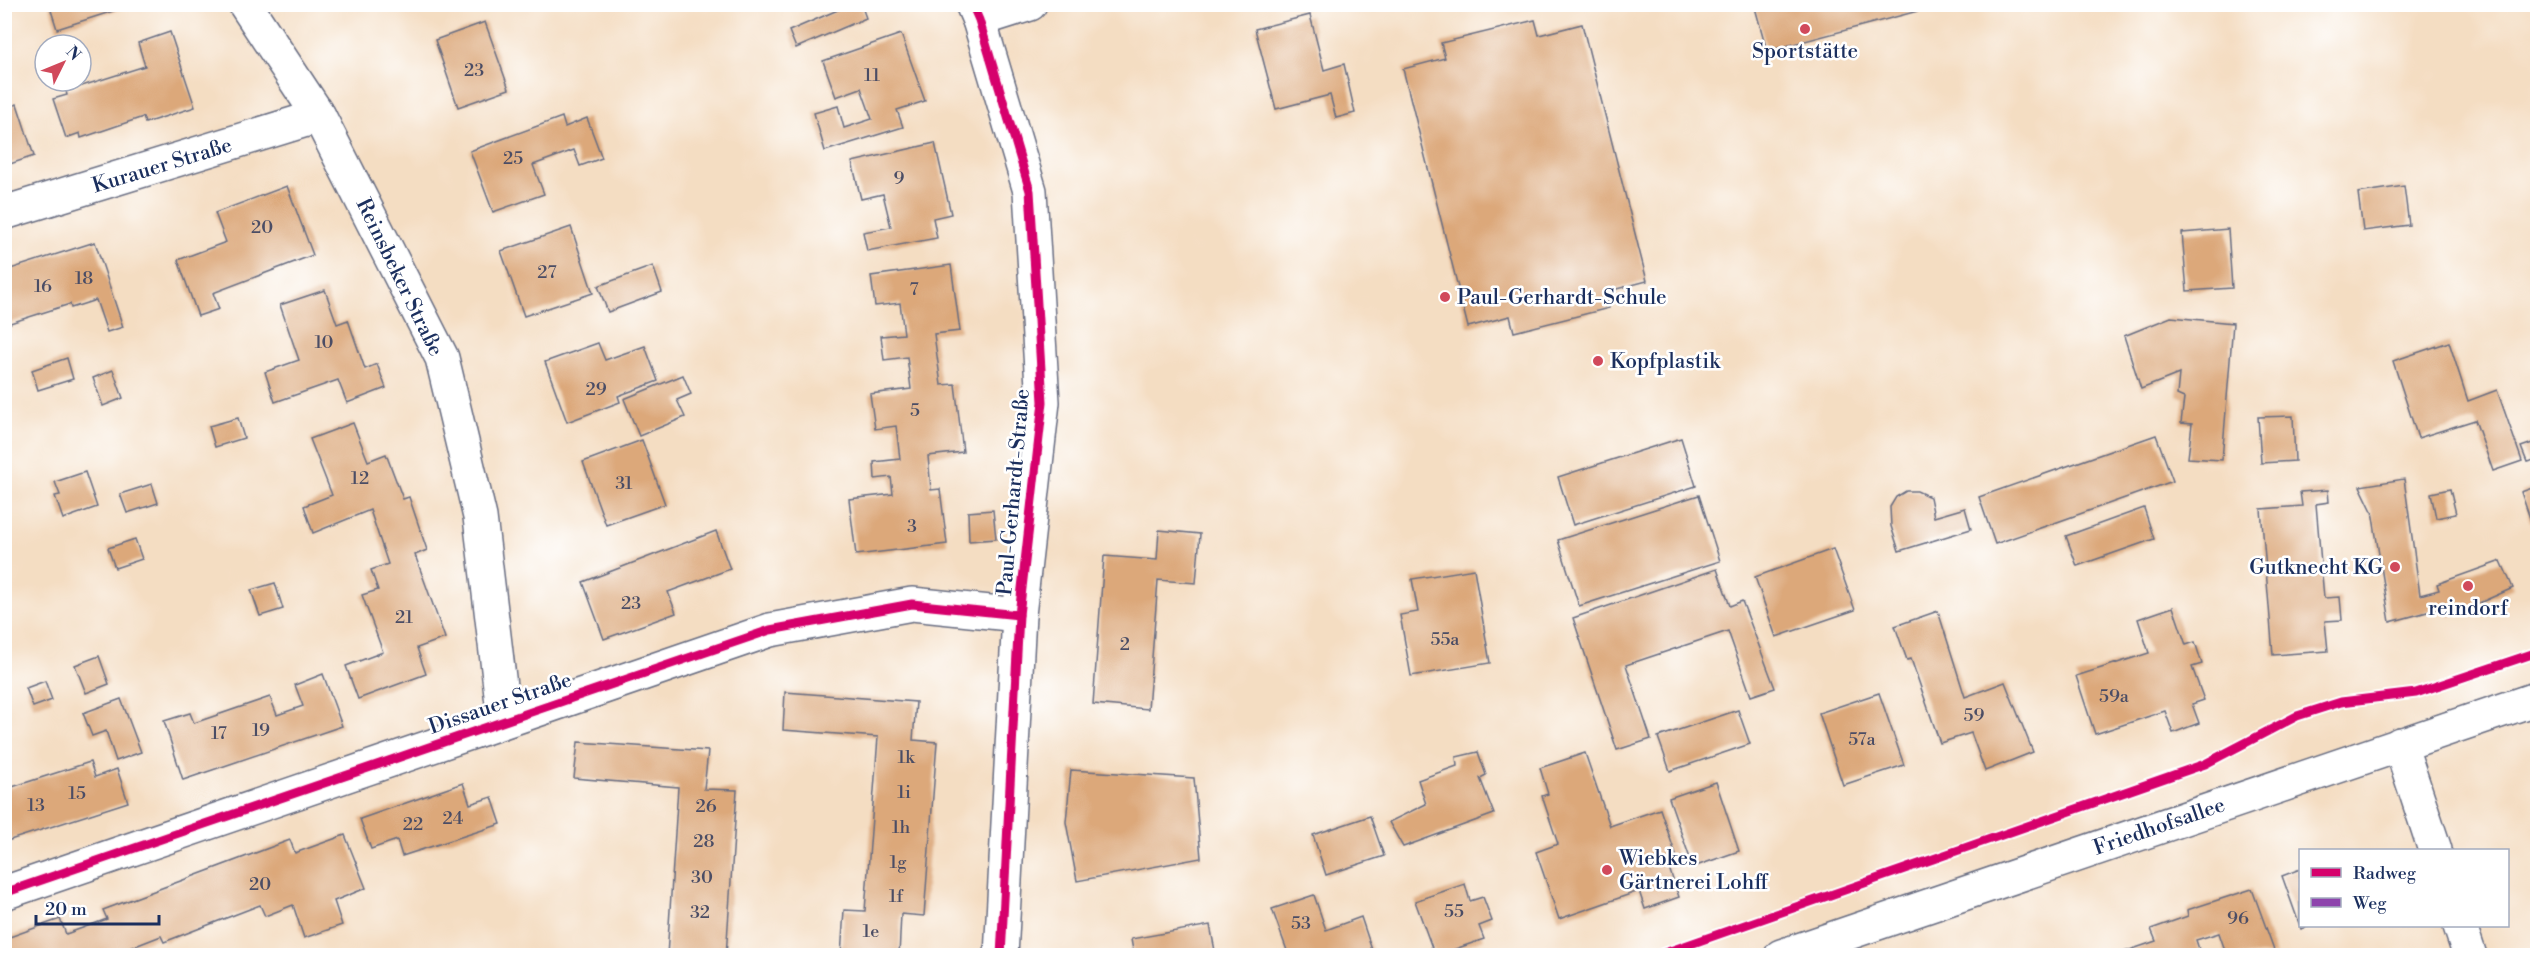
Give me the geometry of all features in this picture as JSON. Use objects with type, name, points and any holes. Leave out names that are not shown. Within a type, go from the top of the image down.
[{"type":"street","name":"Reinsbeker Straße","points":[[245,4],[319,116],[442,358],[480,517],[504,720]]},
{"type":"street","points":[[976,12],[1030,4]]},
{"type":"street","name":"Paul-Gerhardt-Straße","points":[[976,12],[1030,191],[1043,402],[1019,615],[1001,956]]},
{"type":"street","name":"Kurauer Straße","points":[[4,213],[319,116]]},
{"type":"street","name":"Dissauer Straße","points":[[4,893],[770,630],[912,604],[1019,615]]},
{"type":"street","name":"Friedhofsallee","points":[[1781,956],[2538,698]]},
{"type":"street","points":[[2400,744],[2435,849]]},
{"type":"street","points":[[2460,927],[2470,956]]},
{"type":"building","points":[[49,4],[132,4],[132,5],[57,29]]},
{"type":"building","points":[[838,4],[861,4],[866,18],[796,48],[789,31],[840,9]]},
{"type":"building","name":"Sportstätte","points":[[1754,4],[1932,4],[1933,7],[1767,51]]},
{"type":"building","points":[[1310,15],[1324,70],[1344,64],[1355,113],[1336,118],[1330,95],[1276,109],[1255,29]]},
{"type":"building","points":[[1535,20],[1539,35],[1582,24],[1647,281],[1605,292],[1609,308],[1514,332],[1510,316],[1468,327],[1403,69],[1445,58],[1441,43]]},
{"type":"building","points":[[485,22],[509,89],[458,107],[435,40]]},
{"type":"building","points":[[170,32],[195,107],[145,123],[143,117],[81,138],[80,133],[66,138],[53,99],[67,95],[66,93],[93,93],[93,82],[145,66],[138,43]]},
{"type":"building","points":[[901,34],[925,101],[897,110],[903,127],[825,151],[814,113],[838,106],[844,128],[872,119],[861,88],[836,97],[823,61]]},
{"type":"building","points":[[17,104],[34,156],[4,166],[4,109]]},
{"type":"building","points":[[562,117],[565,127],[587,118],[602,158],[580,166],[574,150],[533,165],[544,194],[493,212],[470,151]]},
{"type":"building","points":[[935,143],[951,214],[933,218],[937,238],[867,251],[863,232],[891,227],[883,194],[861,199],[852,162]]},
{"type":"building","points":[[287,186],[313,255],[213,293],[219,309],[198,316],[178,260],[226,242],[215,213]]},
{"type":"building","points":[[2404,186],[2409,225],[2363,231],[2358,193]]},
{"type":"building","points":[[571,227],[593,293],[524,316],[501,251]]},
{"type":"building","points":[[2228,229],[2232,288],[2187,291],[2182,233]]},
{"type":"building","points":[[95,242],[123,327],[107,332],[96,300],[71,308],[70,304],[4,325],[4,271]]},
{"type":"building","points":[[951,265],[960,331],[934,334],[941,385],[955,384],[963,452],[928,456],[931,490],[940,489],[947,544],[856,555],[849,499],[893,494],[891,477],[875,479],[874,462],[900,459],[896,426],[875,429],[870,394],[911,389],[907,357],[884,360],[881,336],[904,334],[900,303],[875,306],[871,276]]},
{"type":"building","points":[[653,266],[662,292],[608,312],[598,286]]},
{"type":"building","points":[[325,290],[337,324],[348,320],[365,369],[377,364],[386,388],[347,403],[338,380],[275,402],[265,372],[299,360],[280,305]]},
{"type":"building","points":[[2171,317],[2233,323],[2222,460],[2188,458],[2192,424],[2181,423],[2184,398],[2177,395],[2179,374],[2141,389],[2124,336]]},
{"type":"building","points":[[2449,342],[2468,401],[2497,390],[2522,461],[2493,471],[2475,420],[2418,438],[2393,361]]},
{"type":"building","points":[[598,343],[605,360],[645,346],[658,381],[618,396],[620,402],[567,422],[545,362]]},
{"type":"building","points":[[67,358],[73,379],[38,390],[32,370]]},
{"type":"building","points":[[113,370],[123,398],[103,406],[93,378]]},
{"type":"building","points":[[683,375],[691,394],[677,400],[685,417],[639,436],[624,399]]},
{"type":"building","points":[[2293,416],[2295,461],[2261,463],[2258,417]]},
{"type":"building","points":[[238,418],[244,438],[215,447],[209,426]]},
{"type":"building","points":[[353,423],[368,461],[386,454],[403,499],[409,497],[427,550],[415,555],[445,638],[417,648],[426,674],[358,699],[346,666],[383,652],[362,595],[378,590],[371,570],[388,564],[370,510],[313,533],[304,506],[332,495],[310,439]]},
{"type":"building","points":[[2156,435],[2173,481],[1995,544],[1979,497]]},
{"type":"building","points":[[1681,438],[1696,486],[1573,525],[1558,477]]},
{"type":"building","points":[[642,440],[665,504],[606,525],[583,462]]},
{"type":"building","points":[[2538,441],[2538,459],[2527,462],[2521,447]]},
{"type":"building","points":[[85,472],[97,507],[63,519],[55,496],[60,495],[55,482]]},
{"type":"building","points":[[2404,479],[2420,595],[2439,590],[2437,584],[2501,561],[2513,588],[2450,616],[2446,607],[2390,622],[2372,511],[2360,486]]},
{"type":"building","points":[[152,484],[158,503],[127,513],[120,494]]},
{"type":"building","points":[[2538,486],[2538,539],[2537,539],[2521,492]]},
{"type":"building","points":[[2450,489],[2456,514],[2436,518],[2431,493]]},
{"type":"building","points":[[2328,490],[2329,502],[2316,504],[2324,598],[2340,597],[2342,620],[2325,621],[2328,651],[2273,655],[2261,509],[2302,506],[2300,492]]},
{"type":"building","points":[[1906,491],[1917,491],[1930,497],[1934,517],[1965,508],[1971,529],[1899,551],[1891,526],[1890,507],[1896,497]]},
{"type":"building","points":[[1699,495],[1720,561],[1579,606],[1558,540]]},
{"type":"building","points":[[2144,508],[2154,539],[2077,566],[2066,536]]},
{"type":"building","points":[[993,510],[996,539],[969,541],[968,512]]},
{"type":"building","points":[[1159,530],[1200,534],[1196,583],[1158,580],[1148,709],[1093,704],[1104,556],[1157,560]]},
{"type":"building","points":[[716,531],[730,569],[668,592],[676,613],[604,639],[583,582]]},
{"type":"building","points":[[135,539],[142,559],[115,568],[108,548]]},
{"type":"building","points":[[1833,549],[1855,610],[1776,637],[1755,577]]},
{"type":"building","points":[[1474,569],[1490,663],[1411,676],[1400,615],[1418,612],[1412,579]]},
{"type":"building","points":[[1717,569],[1730,606],[1742,601],[1775,688],[1751,696],[1728,631],[1626,665],[1651,739],[1617,750],[1573,618]]},
{"type":"building","points":[[275,583],[283,609],[260,616],[251,590]]},
{"type":"building","points":[[2173,607],[2186,645],[2195,642],[2202,664],[2192,667],[2204,700],[2192,704],[2199,723],[2173,733],[2165,711],[2095,734],[2076,676],[2149,653],[2138,619]]},
{"type":"building","points":[[1938,611],[1965,697],[2005,682],[2033,752],[1985,771],[1971,733],[1940,743],[1911,659],[1907,660],[1895,626]]},
{"type":"building","points":[[99,656],[109,684],[86,693],[75,665]]},
{"type":"building","points":[[323,674],[342,726],[183,780],[164,721],[190,713],[194,723],[270,697],[277,715],[303,706],[295,685]]},
{"type":"building","points":[[45,681],[52,700],[33,707],[26,688]]},
{"type":"building","points":[[785,692],[916,702],[913,740],[937,742],[924,916],[901,914],[899,956],[841,956],[844,910],[865,911],[878,737],[783,730]]},
{"type":"building","points":[[1879,693],[1904,765],[1843,785],[1819,713]]},
{"type":"building","points":[[121,699],[141,752],[116,761],[106,731],[92,736],[83,713]]},
{"type":"building","points":[[1738,710],[1750,744],[1670,771],[1658,737]]},
{"type":"building","points":[[578,742],[708,751],[704,789],[737,790],[726,956],[667,956],[678,787],[574,778]]},
{"type":"building","points":[[1478,752],[1486,775],[1480,778],[1494,814],[1403,847],[1389,822],[1426,804],[1418,780],[1457,766],[1456,757]]},
{"type":"building","points":[[1585,753],[1610,826],[1660,809],[1679,864],[1669,868],[1679,897],[1645,909],[1639,891],[1559,919],[1536,852],[1558,844],[1542,796],[1548,794],[1540,768]]},
{"type":"building","points":[[90,762],[95,777],[117,769],[128,802],[4,842],[4,775],[9,788]]},
{"type":"building","points":[[1071,770],[1194,778],[1201,858],[1077,881],[1066,822]]},
{"type":"building","points":[[1716,782],[1739,851],[1693,867],[1669,798]]},
{"type":"building","points":[[463,783],[470,804],[492,797],[501,824],[402,856],[397,840],[371,849],[360,819]]},
{"type":"building","points":[[1370,816],[1384,856],[1326,875],[1313,835]]},
{"type":"building","points":[[345,835],[366,888],[334,901],[342,925],[304,938],[293,905],[265,916],[260,905],[164,942],[161,936],[120,952],[121,956],[4,956],[4,939],[60,919],[66,934],[107,919],[103,910],[290,840],[295,853]]},
{"type":"building","points":[[2299,869],[2299,923],[2282,876]]},
{"type":"building","points":[[1465,884],[1470,901],[1483,897],[1492,921],[1479,926],[1484,939],[1435,956],[1415,901]]},
{"type":"building","points":[[2252,889],[2276,955],[2227,956],[2219,933],[2196,940],[2201,955],[2199,956],[2112,956],[2156,941],[2151,929],[2188,916],[2187,910]]},
{"type":"building","points":[[1314,895],[1326,930],[1361,917],[1374,956],[1289,956],[1272,909]]},
{"type":"building","points":[[1210,925],[1216,956],[1134,956],[1131,939]]},
{"type":"marked path","points":[[1028,6],[1032,4]]},
{"type":"cycle path","points":[[972,4],[979,20],[1030,191],[1043,402],[1019,615],[1001,956]]},
{"type":"cycle path","points":[[4,893],[770,630],[912,604],[1019,615]]},
{"type":"cycle path","points":[[1656,956],[2205,764],[2297,716],[2341,702],[2416,693],[2538,652]]},
{"type":"place","name":"Sportstätte","points":[[1805,29]]},
{"type":"place","name":"Paul-Gerhardt-Schule","points":[[1445,297]]},
{"type":"place","name":"Kopfplastik","points":[[1598,361]]},
{"type":"place","name":"Gutknecht KG","points":[[2395,567]]},
{"type":"place","name":"reindorf","points":[[2468,586]]},
{"type":"place","name":"Wiebkes Gärtnerei Lohff","points":[[1607,870]]}]
